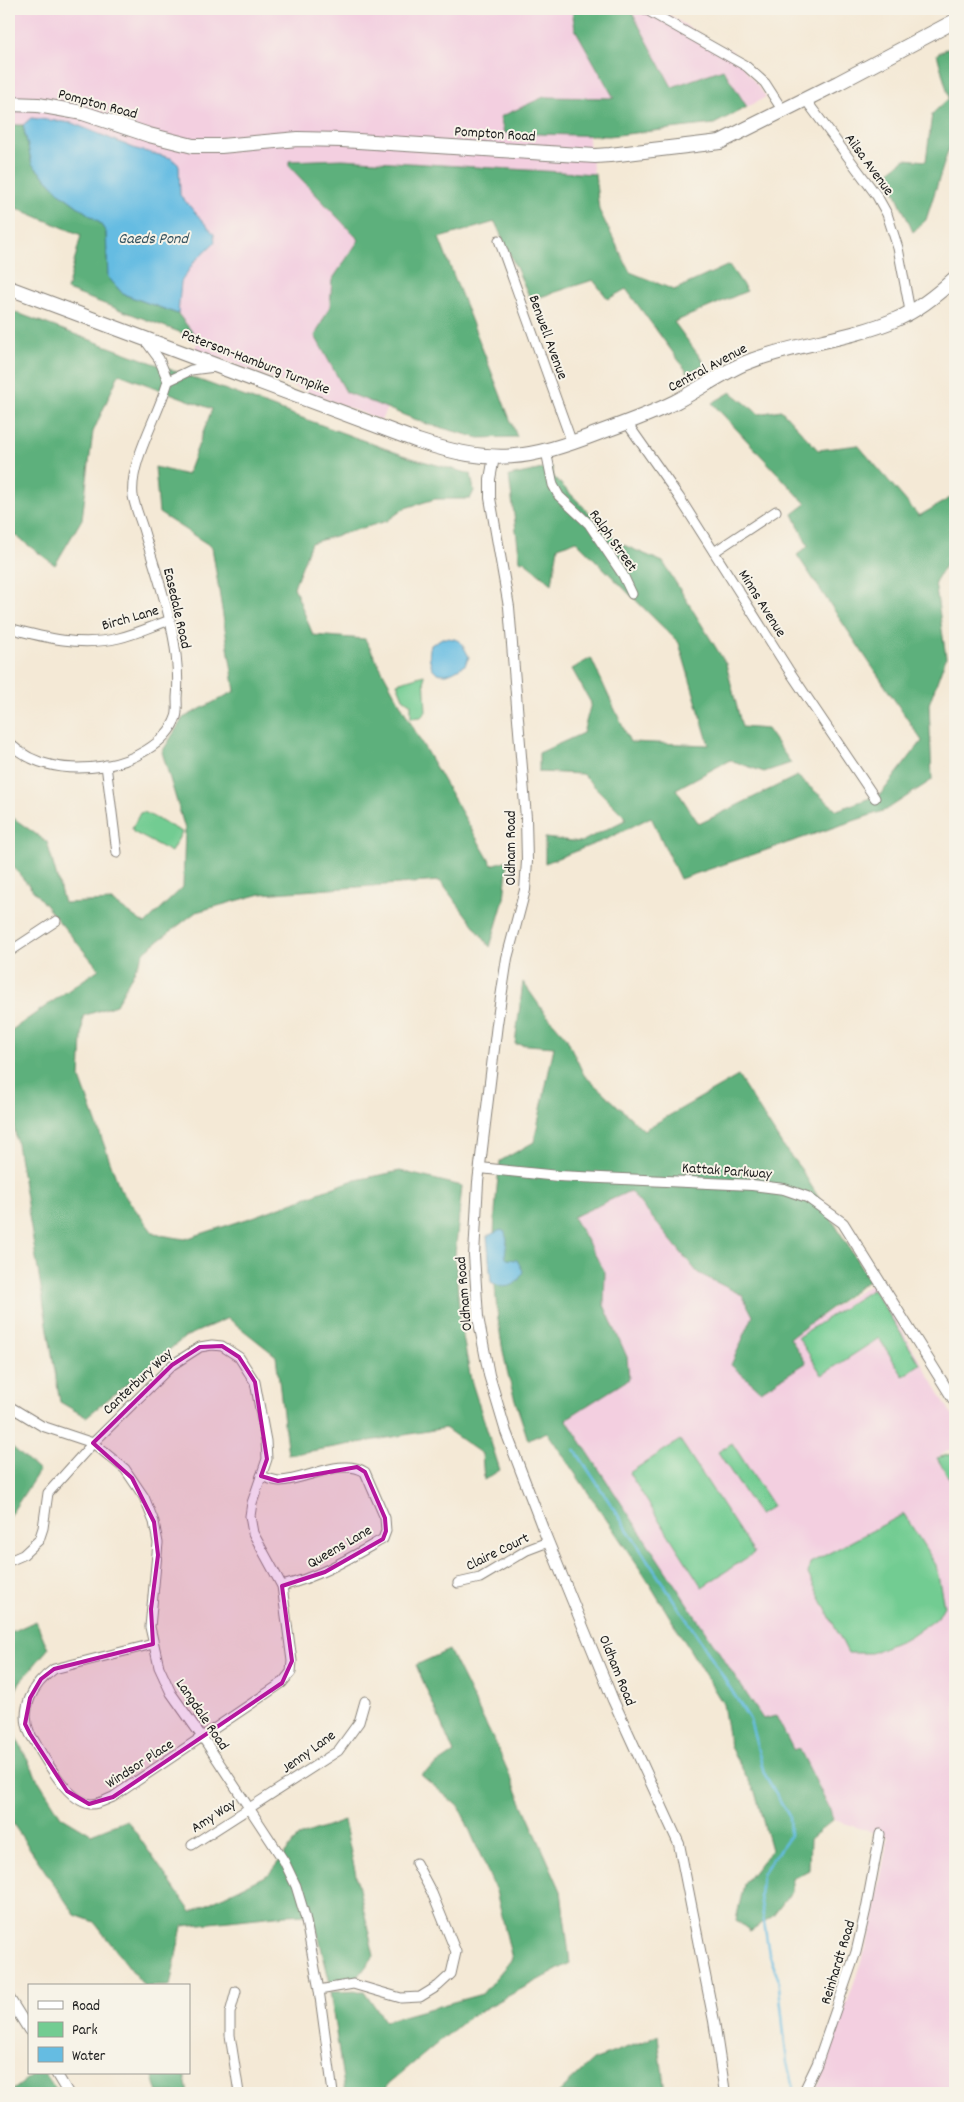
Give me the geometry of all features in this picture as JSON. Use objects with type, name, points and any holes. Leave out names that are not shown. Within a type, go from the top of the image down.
[{"type":"main road","name":"Pompton Road","points":[[9,104],[38,105],[74,111],[149,135],[193,146],[221,146],[298,139],[342,140],[594,156],[713,143],[728,138],[955,21]]},
{"type":"main road","name":"Central Avenue","points":[[494,457],[528,455],[572,443],[674,403],[748,362],[777,352],[872,329],[896,320],[936,295],[955,278]]},
{"type":"main road","name":"Paterson-Hamburg Turnpike","points":[[9,288],[433,446],[460,453],[494,457]]},
{"type":"street","points":[[645,9],[746,66],[765,83],[783,110]]},
{"type":"street","name":"Ailsa Avenue","points":[[805,100],[877,196],[887,214],[898,248],[910,311]]},
{"type":"street","name":"Benwell Avenue","points":[[499,240],[572,443]]},
{"type":"street","points":[[142,336],[159,359],[168,381],[191,370],[222,366]]},
{"type":"street","name":"Easedale Road","points":[[9,743],[18,752],[47,765],[69,769],[106,766],[141,754],[162,738],[176,717],[179,680],[170,620],[133,496],[134,471],[168,381]]},
{"type":"street","name":"Minns Avenue","points":[[627,423],[875,798]]},
{"type":"street","name":"Ralph Street","points":[[546,451],[554,486],[559,496],[589,524],[623,575],[632,594]]},
{"type":"street","name":"Oldham Road","points":[[494,457],[490,479],[490,498],[506,586],[514,662],[526,818],[527,869],[522,904],[507,958],[496,1024],[480,1168],[474,1255],[478,1317],[487,1365],[506,1432],[548,1542],[613,1700],[679,1844],[714,2021],[725,2093]]},
{"type":"street","points":[[714,552],[776,511]]},
{"type":"street","name":"Birch Lane","points":[[9,628],[40,637],[79,643],[119,638],[170,620]]},
{"type":"street","points":[[106,766],[117,853]]},
{"type":"street","points":[[9,952],[56,921]]},
{"type":"street","name":"Kattak Parkway","points":[[480,1168],[558,1176],[752,1185],[784,1189],[807,1198],[843,1223],[955,1402]]},
{"type":"street","name":"Canterbury Way","points":[[9,1561],[24,1555],[39,1540],[43,1528],[48,1493],[93,1443],[172,1364],[200,1347],[212,1345],[222,1346],[239,1357],[255,1382],[268,1459],[252,1503],[250,1516],[253,1533],[282,1586],[292,1661],[291,1672],[282,1683],[203,1737]]},
{"type":"street","name":"Langdale Road","points":[[9,1406],[42,1426],[93,1443],[115,1460],[132,1478],[144,1497],[154,1522],[158,1554],[150,1627],[164,1681],[284,1861],[296,1886],[319,1990],[333,2093]]},
{"type":"street","name":"Queens Lane","points":[[261,1476],[278,1482],[345,1466],[357,1467],[365,1472],[386,1524],[382,1539],[325,1572],[282,1586]]},
{"type":"street","name":"Claire Court","points":[[458,1583],[480,1578],[527,1550],[548,1542]]},
{"type":"street","name":"Windsor Place","points":[[153,1644],[54,1669],[41,1678],[34,1687],[27,1708],[25,1724],[30,1734],[68,1791],[89,1804],[97,1804],[112,1797],[203,1737]]},
{"type":"street","name":"Jenny Lane","points":[[249,1808],[338,1751],[359,1722],[365,1701]]},
{"type":"street","name":"Amy Way","points":[[192,1846],[249,1808]]},
{"type":"street","name":"Reinhardt Road","points":[[803,2093],[820,2055],[857,1950],[880,1834]]},
{"type":"street","points":[[319,1990],[353,1984],[401,1998],[420,1997],[438,1986],[451,1974],[456,1952],[432,1893],[416,1863]]},
{"type":"street","points":[[236,1991],[230,2013],[230,2034],[239,2093]]},
{"type":"street","points":[[9,1998],[28,2028]]},
{"type":"street","points":[[57,2074],[68,2093]]},
{"type":"highlighted area","points":[[222,1346],[239,1357],[255,1382],[267,1459],[261,1476],[278,1481],[357,1467],[365,1472],[385,1518],[386,1531],[383,1539],[325,1572],[282,1586],[292,1661],[282,1683],[113,1797],[89,1804],[67,1791],[30,1734],[25,1724],[30,1698],[41,1679],[54,1669],[153,1644],[151,1609],[158,1555],[154,1522],[132,1478],[93,1443],[172,1365],[200,1347]]},
{"type":"shaded area","points":[[9,9],[660,9],[718,46],[731,50],[766,97],[714,124],[609,136],[588,136],[594,174],[342,159],[289,161],[289,166],[359,240],[332,280],[330,306],[315,336],[346,392],[387,408],[381,420],[195,349],[198,339],[123,294],[23,125],[9,125]]},
{"type":"shaded area","points":[[630,1191],[698,1273],[742,1295],[753,1316],[731,1365],[789,1338],[843,1301],[874,1283],[955,1420],[955,1446],[937,1458],[955,1488],[955,2093],[941,2093],[937,2090],[930,2093],[814,2093],[820,2082],[870,1936],[888,1837],[834,1820],[798,1748],[794,1751],[776,1716],[763,1719],[566,1419],[629,1379],[627,1357],[604,1305],[605,1272],[573,1217]]},
{"type":"green space","points":[[572,9],[630,9],[672,87],[723,69],[747,107],[714,124],[609,136],[504,133],[500,117],[544,97],[614,98],[575,29]]},
{"type":"green space","points":[[955,44],[955,129],[926,220],[913,232],[892,185],[884,175],[905,159],[926,161],[932,114],[949,98],[937,54]]},
{"type":"green space","points":[[9,125],[23,125],[32,164],[61,194],[99,222],[106,232],[108,277],[123,294],[178,314],[198,339],[67,290],[81,235],[9,205]]},
{"type":"green space","points":[[342,159],[595,174],[599,210],[630,272],[674,290],[729,265],[747,291],[674,322],[705,364],[688,373],[626,289],[608,299],[593,280],[531,300],[495,222],[439,238],[517,437],[479,438],[424,423],[346,392],[315,336],[330,306],[332,280],[359,240],[289,166],[289,161]]},
{"type":"green space","points":[[9,310],[411,458],[471,474],[474,491],[470,499],[435,499],[405,508],[387,521],[311,543],[294,587],[313,635],[365,639],[420,740],[492,865],[508,860],[504,899],[490,947],[440,881],[261,894],[196,912],[145,951],[116,1005],[83,1016],[80,1078],[120,1189],[154,1234],[185,1239],[253,1217],[351,1181],[400,1171],[462,1186],[455,1255],[460,1320],[471,1380],[500,1470],[484,1480],[482,1454],[445,1428],[288,1455],[276,1356],[228,1318],[185,1337],[86,1417],[60,1402],[12,1114],[9,1111],[9,1032],[99,969],[9,862],[9,815],[47,842],[64,903],[112,901],[145,924],[183,887],[185,829],[162,752],[183,718],[235,691],[212,547],[159,513],[155,467],[187,475],[212,409],[119,374],[93,432],[82,519],[55,565],[9,531]]},
{"type":"green space","points":[[731,392],[759,414],[781,410],[818,450],[858,445],[919,516],[955,495],[955,525],[950,529],[954,551],[935,582],[946,657],[929,704],[932,780],[886,810],[680,879],[651,817],[607,839],[545,863],[545,838],[581,842],[627,819],[582,774],[539,772],[539,753],[583,733],[591,703],[572,669],[591,658],[630,742],[709,745],[679,643],[576,541],[558,547],[552,584],[524,561],[520,561],[509,476],[552,467],[554,477],[619,543],[663,562],[726,664],[742,727],[767,729],[791,763],[764,772],[730,760],[676,789],[699,824],[797,776],[837,810],[881,794],[922,741],[797,555],[808,546],[793,514],[806,504],[712,403]]},
{"type":"green space","points":[[424,675],[426,712],[421,717],[411,718],[411,704],[403,698],[397,683]]},
{"type":"green space","points":[[144,812],[182,832],[171,852],[133,832],[132,828],[140,813]]},
{"type":"green space","points":[[523,982],[544,1012],[566,1037],[584,1075],[644,1130],[738,1076],[782,1145],[801,1169],[869,1280],[790,1338],[806,1363],[761,1391],[731,1365],[753,1316],[742,1295],[698,1273],[630,1191],[573,1217],[605,1272],[604,1305],[627,1357],[629,1379],[566,1419],[763,1719],[776,1716],[794,1751],[799,1748],[830,1809],[833,1820],[810,1839],[809,1870],[792,1879],[792,1891],[773,1916],[750,1931],[736,1920],[744,1884],[771,1850],[755,1792],[730,1747],[723,1704],[644,1575],[547,1432],[528,1440],[509,1379],[495,1292],[494,1239],[500,1161],[534,1142],[554,1047],[515,1044]]},
{"type":"green space","points":[[873,1289],[920,1364],[903,1376],[879,1338],[822,1375],[798,1337]]},
{"type":"green space","points":[[680,1440],[754,1553],[702,1587],[629,1473]]},
{"type":"green space","points":[[732,1443],[773,1506],[759,1515],[718,1452]]},
{"type":"green space","points":[[9,1444],[39,1471],[9,1517]]},
{"type":"green space","points":[[955,1453],[955,1488],[937,1458]]},
{"type":"green space","points":[[904,1514],[936,1565],[944,1606],[938,1617],[909,1637],[871,1653],[848,1653],[808,1574],[810,1563]]},
{"type":"green space","points":[[36,1621],[48,1649],[20,1682],[9,1704],[9,1633]]},
{"type":"green space","points":[[449,1650],[499,1751],[561,1891],[570,1963],[469,2017],[387,2085],[385,2093],[345,2093],[330,1992],[364,1991],[385,2021],[482,1994],[512,1959],[496,1891],[460,1808],[421,1775],[454,1753],[416,1665]]},
{"type":"green space","points":[[9,1724],[37,1778],[61,1816],[91,1834],[127,1820],[191,1912],[269,1874],[298,1837],[344,1821],[374,1956],[358,1977],[330,1983],[313,1914],[285,1915],[182,1926],[170,1984],[142,1984],[94,1922],[75,1915],[9,1818]]},
{"type":"green space","points":[[658,2036],[665,2093],[558,2093],[593,2060]]},
{"type":"green space","points":[[35,2074],[46,2074],[57,2093],[9,2093]]},
{"type":"green space","points":[[152,2074],[184,2074],[188,2093],[158,2093]]},
{"type":"water","name":"Gaeds Pond","points":[[31,118],[72,123],[136,149],[171,158],[179,165],[180,195],[214,234],[215,242],[194,262],[181,282],[178,314],[123,294],[108,277],[106,232],[99,222],[61,194],[32,164],[23,125]]},
{"type":"water","points":[[442,638],[453,639],[459,642],[469,657],[465,665],[446,674],[438,673],[434,670],[430,662],[431,645]]},
{"type":"water","points":[[501,1230],[505,1232],[507,1240],[505,1256],[507,1259],[517,1260],[523,1271],[518,1281],[506,1287],[491,1282],[487,1236]]},
{"type":"waterway","points":[[575,1450],[702,1643],[750,1720],[764,1773],[789,1816],[790,1835],[762,1874],[760,1896],[769,1954],[778,1977],[787,2063],[793,2087]]}]
